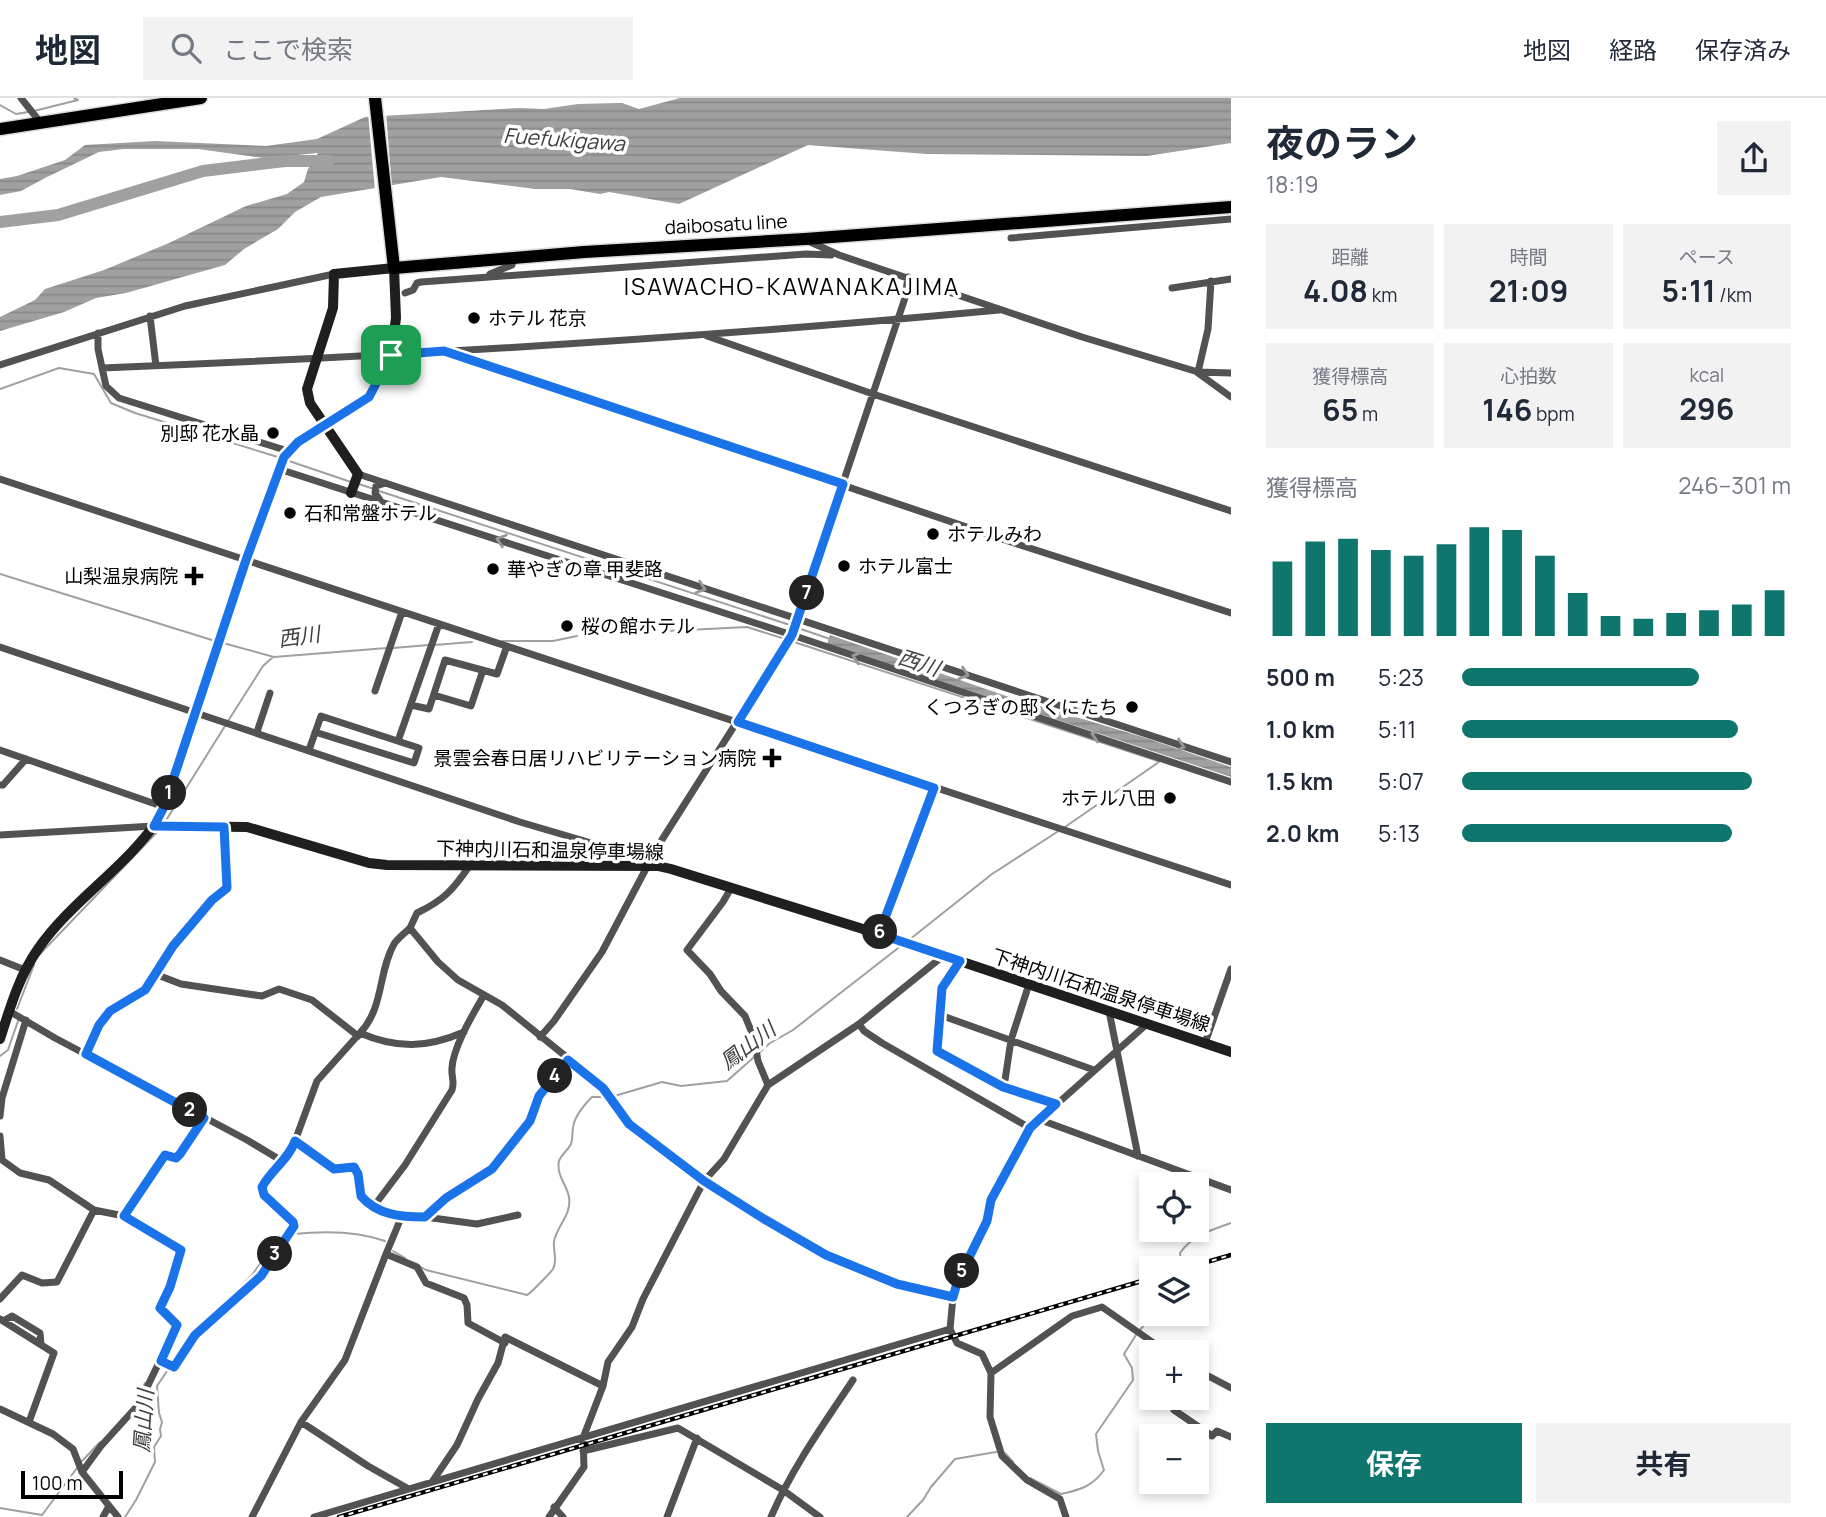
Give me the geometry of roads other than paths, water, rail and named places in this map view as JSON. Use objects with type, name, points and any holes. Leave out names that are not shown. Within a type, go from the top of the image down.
[{"type":"highway","points":[[0,129],[38,119],[201,98]]},
{"type":"highway","points":[[375,98],[394,262]]},
{"type":"highway","name":"daibosatu line","points":[[394,262],[514,258],[1175,218],[1231,207]]},
{"type":"main road","points":[[0,1039],[25,970],[48,936],[159,826],[246,560],[283,460],[298,442],[326,425],[369,397],[391,355],[396,318],[394,262],[334,274],[333,308],[307,389],[310,403],[326,425],[354,483]]},
{"type":"main road","name":"下神内川石和温泉停車場線","points":[[159,826],[247,827],[369,863],[387,865],[648,863],[879,934],[1231,1052]]},
{"type":"street","points":[[21,98],[38,119]]},
{"type":"street","points":[[1011,238],[1175,218],[1231,219]]},
{"type":"street","points":[[805,239],[839,255],[999,310],[1198,372],[1231,373]]},
{"type":"street","points":[[405,293],[421,282],[486,276],[533,275],[806,254],[839,255]]},
{"type":"street","points":[[486,276],[512,265],[514,258]]},
{"type":"street","points":[[0,365],[97,332],[215,298],[334,274]]},
{"type":"street","points":[[540,1037],[555,1021],[602,952],[648,863],[792,635],[905,298],[908,277]]},
{"type":"street","points":[[1172,288],[1231,279]]},
{"type":"street","points":[[1198,372],[1208,329],[1211,281]]},
{"type":"street","points":[[102,368],[316,360],[703,335],[999,310]]},
{"type":"street","points":[[150,316],[156,366]]},
{"type":"street","points":[[97,332],[106,386],[119,398],[283,460],[354,483],[383,503],[825,645],[1231,782]]},
{"type":"street","points":[[703,335],[873,394],[1231,511]]},
{"type":"street","points":[[444,351],[1014,543],[1231,613]]},
{"type":"street","points":[[1198,372],[1231,397]]},
{"type":"street","points":[[0,479],[1231,885]]},
{"type":"street","points":[[354,483],[387,483],[797,622],[1231,762]]},
{"type":"street","points":[[383,503],[377,498],[376,486],[387,483]]},
{"type":"street","points":[[604,574],[610,557]]},
{"type":"street","points":[[375,691],[402,612]]},
{"type":"street","points":[[398,741],[439,624]]},
{"type":"street","points":[[825,645],[829,632]]},
{"type":"street","points":[[411,705],[429,709],[445,660],[497,674],[507,646]]},
{"type":"street","points":[[0,647],[648,863]]},
{"type":"street","points":[[434,695],[471,706],[483,670]]},
{"type":"street","points":[[257,732],[270,693]]},
{"type":"street","points":[[309,750],[315,732],[321,716],[419,748],[414,763],[315,732]]},
{"type":"street","points":[[0,750],[164,807]]},
{"type":"street","points":[[0,785],[3,785],[26,759]]},
{"type":"street","points":[[879,934],[934,788]]},
{"type":"street","points":[[0,835],[159,826]]},
{"type":"street","points":[[86,1054],[99,1025],[110,1011],[145,990],[173,946],[227,888],[224,827]]},
{"type":"street","points":[[163,1362],[173,1367],[195,1335],[261,1276],[294,1226],[264,1195],[262,1187],[267,1177],[292,1149],[317,1081],[367,1026],[382,988],[383,971],[395,943],[410,929],[416,913],[438,903],[453,890],[470,865]]},
{"type":"street","points":[[731,888],[687,950],[710,974],[720,991],[745,1016],[768,1085]]},
{"type":"street","points":[[410,929],[438,962],[458,980],[502,1005],[594,1079],[629,1124],[704,1181],[826,1255],[897,1284],[953,1297]]},
{"type":"street","points":[[549,1517],[584,1467],[583,1438],[603,1386],[608,1362],[632,1327],[643,1299],[704,1181],[724,1159],[768,1085],[859,1024],[943,956]]},
{"type":"street","points":[[0,960],[25,970]]},
{"type":"street","points":[[960,961],[942,988],[937,1051],[1004,1087],[1056,1104]]},
{"type":"street","points":[[1205,1043],[1231,969]]},
{"type":"street","points":[[155,974],[181,984],[262,996],[279,989],[312,1000],[359,1035],[384,1043],[412,1045],[445,1040],[464,1032]]},
{"type":"street","points":[[1004,1087],[1011,1040],[1029,984]]},
{"type":"street","points":[[374,1206],[405,1165],[452,1090],[455,1082],[451,1070],[464,1032],[484,995]]},
{"type":"street","points":[[9,1011],[282,1161]]},
{"type":"street","points":[[1109,1011],[1138,1156]]},
{"type":"street","points":[[940,1015],[1094,1070]]},
{"type":"street","points":[[0,1116],[2,1098],[26,1020]]},
{"type":"street","points":[[859,1024],[864,1031],[882,1043],[1030,1128]]},
{"type":"street","points":[[1066,1517],[1060,1499],[1027,1480],[1002,1455],[990,1417],[991,1373],[982,1354],[957,1343],[950,1329],[953,1297],[958,1280],[987,1221],[991,1200],[1030,1128],[1147,1024]]},
{"type":"street","points":[[425,1217],[446,1198],[492,1169],[530,1121],[539,1096],[568,1060]]},
{"type":"street","points":[[124,1216],[165,1155],[176,1158],[204,1118]]},
{"type":"street","points":[[1038,1119],[1231,1190]]},
{"type":"street","points":[[0,1136],[2,1160],[20,1173],[49,1180],[94,1210],[124,1216],[181,1250],[170,1287],[160,1308],[177,1325],[163,1362],[139,1404],[82,1472]]},
{"type":"street","points":[[295,1141],[334,1169],[354,1167],[358,1174],[361,1196],[387,1214],[477,1224],[518,1215]]},
{"type":"street","points":[[0,1299],[22,1275],[42,1283],[57,1282],[94,1210]]},
{"type":"street","points":[[252,1517],[301,1422],[345,1360],[401,1217]]},
{"type":"street","points":[[386,1254],[417,1268],[426,1283],[464,1297],[468,1323],[505,1343]]},
{"type":"street","points":[[991,1373],[1072,1316],[1102,1307],[1148,1340]]},
{"type":"street","points":[[2,1320],[54,1353],[29,1422]]},
{"type":"street","points":[[314,1517],[950,1329]]},
{"type":"street","points":[[432,1482],[457,1445],[498,1363],[505,1337],[603,1386]]},
{"type":"street","points":[[1209,1376],[1231,1388]]},
{"type":"street","points":[[771,1517],[783,1490],[853,1380]]},
{"type":"street","points":[[0,1409],[53,1434],[73,1450],[82,1472],[118,1517]]},
{"type":"street","points":[[1174,1410],[1212,1436],[1217,1431],[1231,1437]]},
{"type":"street","points":[[301,1422],[407,1488]]},
{"type":"street","points":[[583,1451],[678,1428],[783,1490],[820,1517]]},
{"type":"street","points":[[667,1517],[697,1437]]},
{"type":"street","points":[[103,1517],[109,1506]]},
{"type":"street","points":[[554,1507],[563,1517]]},
{"type":"water","points":[[680,98],[1231,98],[1231,143],[1147,156],[927,154],[808,145],[679,204],[609,192],[600,194],[570,189],[535,189],[441,177],[321,197],[295,212],[278,229],[244,249],[225,265],[126,293],[96,298],[64,312],[0,331],[0,317],[35,300],[45,289],[104,270],[246,206],[287,194],[304,182],[318,153],[264,158],[198,149],[124,149],[99,152],[21,191],[0,195],[0,179],[65,160],[85,145],[155,141],[266,146],[317,139],[365,117],[518,108],[544,109],[578,104],[622,103],[639,109]]},
{"type":"water","points":[[830,635],[1009,697],[1231,767],[1231,777],[827,644]]},
{"type":"waterway","points":[[34,111],[78,100],[74,98]]},
{"type":"waterway","points":[[0,105],[16,114],[28,112]]},
{"type":"waterway","name":"Fuefukigawa","points":[[0,222],[58,215],[203,171],[285,161],[328,161]]},
{"type":"waterway","points":[[0,389],[59,368],[94,374],[111,403],[135,413],[281,458]]},
{"type":"waterway","points":[[286,460],[351,482]]},
{"type":"waterway","points":[[359,484],[374,489]]},
{"type":"waterway","points":[[379,491],[793,626]]},
{"type":"waterway","points":[[0,574],[215,641]]},
{"type":"waterway","name":"西川","points":[[587,635],[747,627],[785,639]]},
{"type":"waterway","points":[[798,628],[830,639]]},
{"type":"waterway","name":"西川","points":[[502,641],[553,641],[577,636]]},
{"type":"waterway","name":"西川","points":[[791,641],[1158,761]]},
{"type":"waterway","name":"西川","points":[[434,645],[472,642]]},
{"type":"waterway","name":"西川","points":[[223,643],[274,657],[387,648]]},
{"type":"waterway","name":"西川","points":[[393,648],[429,645]]},
{"type":"waterway","name":"西川","points":[[228,721],[263,666],[273,657]]},
{"type":"waterway","name":"西川","points":[[165,822],[225,726]]},
{"type":"waterway","name":"鳳山川","points":[[1065,827],[1159,762]]},
{"type":"waterway","name":"西川","points":[[40,954],[160,829]]},
{"type":"waterway","name":"鳳山川","points":[[909,940],[992,874],[1057,832]]},
{"type":"waterway","name":"鳳山川","points":[[759,1053],[770,1043],[793,1030],[902,945]]},
{"type":"waterway","name":"西川","points":[[17,1009],[34,965]]},
{"type":"waterway","name":"西川","points":[[0,1056],[8,1050],[18,1021]]},
{"type":"waterway","name":"鳳山川","points":[[611,1097],[662,1082],[681,1086],[727,1081],[754,1057]]},
{"type":"waterway","name":"鳳山川","points":[[419,1266],[527,1295],[532,1291],[553,1269],[555,1236],[568,1210],[569,1197],[559,1171],[559,1161],[571,1144],[575,1119],[580,1111],[592,1097],[605,1097]]},
{"type":"waterway","points":[[1180,1256],[1185,1247],[1203,1234],[1231,1223]]},
{"type":"waterway","name":"鳳山川","points":[[293,1234],[340,1233],[385,1241]]},
{"type":"waterway","name":"鳳山川","points":[[205,1322],[252,1275],[280,1236]]},
{"type":"waterway","name":"鳳山川","points":[[393,1251],[405,1258]]},
{"type":"waterway","points":[[1139,1331],[1143,1326]]},
{"type":"waterway","points":[[1030,1478],[1061,1494],[1086,1486],[1104,1470],[1096,1434],[1133,1380],[1132,1368],[1124,1354],[1136,1335]]},
{"type":"waterway","name":"鳳山川","points":[[125,1517],[155,1462],[154,1447],[161,1436],[162,1422],[157,1386],[169,1368]]},
{"type":"waterway","name":"鳳山川","points":[[141,1392],[145,1383]]},
{"type":"waterway","name":"鳳山川","points":[[82,1461],[100,1442]]},
{"type":"waterway","points":[[907,1517],[955,1459],[996,1452]]},
{"type":"waterway","points":[[1005,1453],[1013,1462]]},
{"type":"waterway","name":"鳳山川","points":[[0,1508],[42,1515],[77,1468]]},
{"type":"railway","points":[[1209,1261],[1231,1255]]},
{"type":"railway","points":[[339,1517],[1139,1282]]},
{"type":"place","name":"ホテル 花京","points":[[474,318]]},
{"type":"place","name":"別邸 花水晶","points":[[273,433]]},
{"type":"place","name":"石和常盤ホテル","points":[[290,513]]},
{"type":"place","name":"ホテルみわ","points":[[933,534]]},
{"type":"place","name":"ホテル富士","points":[[844,566]]},
{"type":"place","name":"華やぎの章 甲斐路","points":[[493,569]]},
{"type":"place","name":"山梨温泉病院","points":[[194,576]]},
{"type":"place","name":"桜の館ホテル","points":[[567,626]]},
{"type":"place","name":"くつろぎの邸 くにたち","points":[[1132,707]]},
{"type":"place","name":"景雲会春日居リハビリテーション病院","points":[[772,758]]},
{"type":"place","name":"ホテル八田","points":[[1170,798]]},
{"type":"district","name":"ISAWACHO-KAWANAKAJIMA","points":[[792,287]]}]
